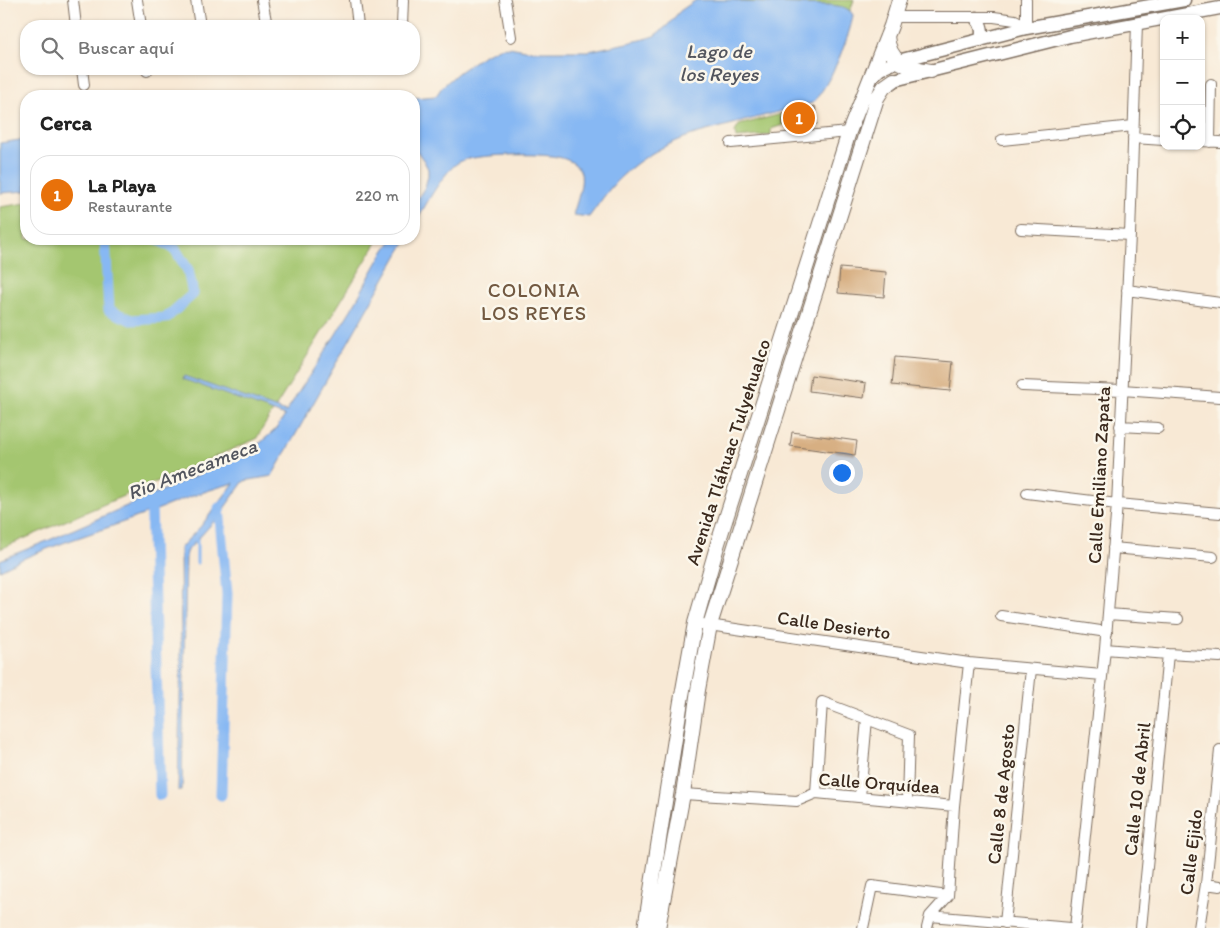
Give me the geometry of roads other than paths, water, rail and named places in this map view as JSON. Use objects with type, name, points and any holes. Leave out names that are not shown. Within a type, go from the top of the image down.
[{"type":"main road","name":"Avenida Tláhuac Tulyehualco","points":[[658,928],[655,906],[675,736],[695,623],[718,543],[849,132],[887,36],[899,0]]},
{"type":"main road","points":[[887,36],[887,47],[891,55],[898,61],[917,69],[931,70]]},
{"type":"main road","name":"Avenida Tláhuac Tulyehualco","points":[[645,928],[655,906],[683,794],[710,625],[877,98],[884,88],[894,80]]},
{"type":"main road","points":[[743,464],[759,467]]},
{"type":"main road","points":[[718,543],[734,548]]},
{"type":"main road","points":[[686,670],[701,673]]},
{"type":"main road","points":[[675,736],[691,738]]},
{"type":"street","points":[[73,0],[75,20]]},
{"type":"street","points":[[137,0],[140,20]]},
{"type":"street","points":[[196,0],[199,20]]},
{"type":"street","points":[[262,0],[266,20]]},
{"type":"street","points":[[355,0],[357,20]]},
{"type":"street","points":[[402,20],[403,0]]},
{"type":"street","points":[[505,0],[511,37]]},
{"type":"street","points":[[1026,0],[1026,28]]},
{"type":"street","points":[[870,78],[880,69],[898,61],[1026,28],[1139,4],[1184,0]]},
{"type":"street","points":[[894,80],[1070,36],[1220,8]]},
{"type":"street","points":[[894,17],[994,17],[1015,20],[1026,28]]},
{"type":"street","points":[[976,18],[982,26],[980,40]]},
{"type":"street","name":"Calle Emiliano Zapata","points":[[1075,928],[1105,649],[1117,504],[1130,235],[1137,23]]},
{"type":"street","points":[[83,75],[84,85]]},
{"type":"street","points":[[1210,142],[1211,84]]},
{"type":"street","points":[[1002,140],[1134,126]]},
{"type":"street","points":[[732,143],[849,132]]},
{"type":"street","points":[[1133,138],[1160,140]]},
{"type":"street","points":[[1021,230],[1130,235]]},
{"type":"street","points":[[1127,290],[1220,303]]},
{"type":"street","points":[[1022,386],[1122,390],[1220,397]]},
{"type":"street","points":[[1120,426],[1158,428]]},
{"type":"street","points":[[1028,493],[1117,504],[1220,513]]},
{"type":"street","points":[[1113,548],[1213,556]]},
{"type":"street","points":[[1108,614],[1178,618]]},
{"type":"street","points":[[1001,616],[1106,632]]},
{"type":"street","name":"Calle Desierto","points":[[695,623],[969,663],[1102,675]]},
{"type":"street","points":[[1105,649],[1220,657]]},
{"type":"street","name":"Calle 10 de Abril","points":[[1141,928],[1168,654]]},
{"type":"street","points":[[927,928],[930,916],[948,896],[954,806],[969,663]]},
{"type":"street","name":"Calle 8 de Agosto","points":[[1005,923],[1031,669]]},
{"type":"street","points":[[816,793],[822,702],[909,735],[906,801]]},
{"type":"street","points":[[860,797],[867,719]]},
{"type":"street","name":"Calle Ejido","points":[[1199,928],[1216,830],[1220,750]]},
{"type":"street","name":"Calle Orquídea","points":[[683,794],[797,801],[816,793],[954,806]]},
{"type":"street","points":[[1206,884],[1220,886]]},
{"type":"street","points":[[863,928],[872,886],[948,896]]},
{"type":"street","points":[[930,916],[1071,928]]},
{"type":"water","name":"Lago de los Reyes","points":[[696,0],[734,0],[742,2],[839,6],[846,8],[853,15],[848,36],[831,75],[812,103],[695,134],[665,146],[637,163],[621,177],[589,217],[573,215],[580,192],[581,175],[578,167],[563,158],[523,155],[478,157],[459,162],[446,174],[420,215],[420,195],[425,187],[428,169],[420,155],[420,97],[436,96],[442,87],[459,72],[484,55],[499,48],[509,47],[531,51],[589,51],[654,36],[667,26],[680,11]]},
{"type":"water","points":[[20,140],[20,191],[0,193],[0,143]]},
{"type":"water","points":[[388,245],[404,245],[272,476],[244,481],[218,517],[186,552],[182,790],[178,790],[181,648],[180,548],[201,526],[234,483],[194,495],[47,549],[0,570],[0,560],[229,461],[260,443],[275,430],[285,416],[183,379],[184,376],[286,412],[344,321]]},
{"type":"waterway","points":[[105,245],[109,310],[131,320],[166,318],[193,294],[188,270],[175,249],[168,245]]},
{"type":"waterway","name":"Rio Amecameca","points":[[151,505],[160,795]]},
{"type":"waterway","points":[[219,508],[227,594],[221,795]]},
{"type":"waterway","points":[[197,536],[197,563]]},
{"type":"place","name":"La Playa","points":[[799,118]]},
{"type":"district","name":"COLONIA LOS REYES","points":[[534,302]]}]
